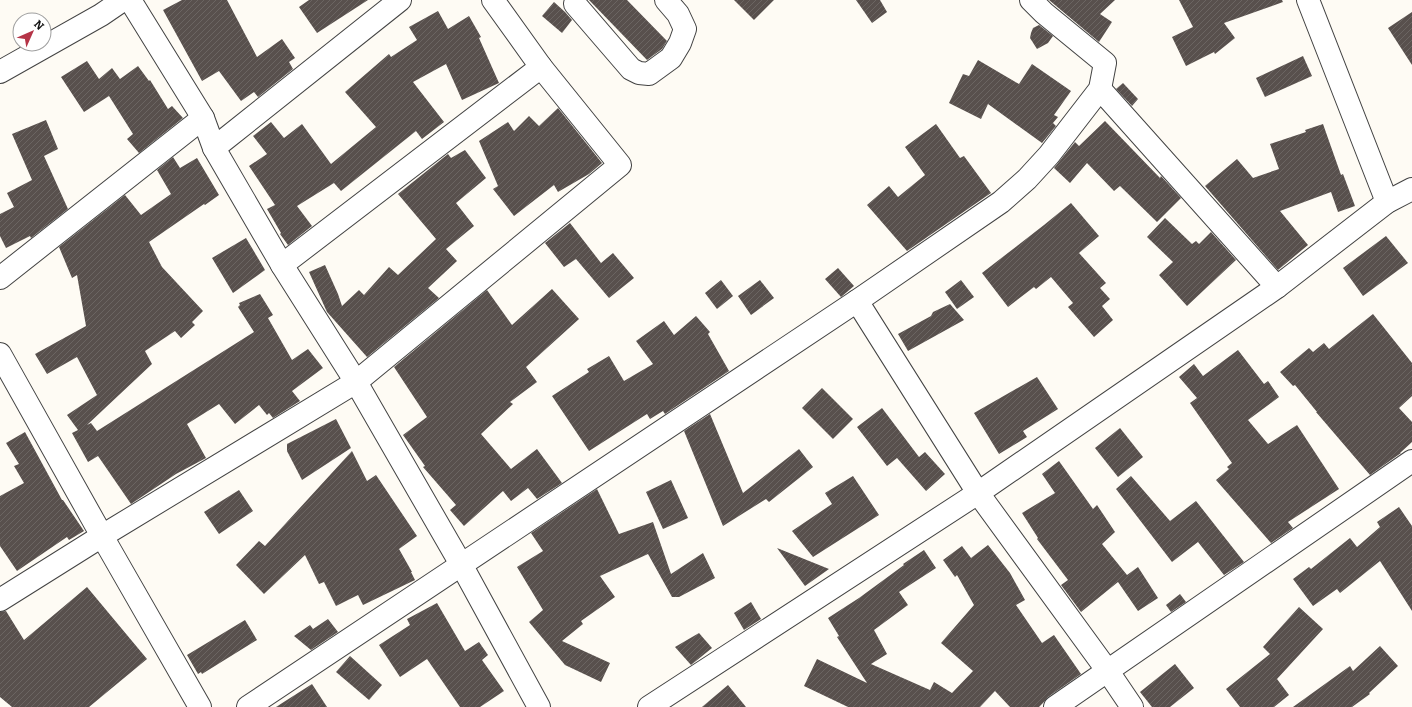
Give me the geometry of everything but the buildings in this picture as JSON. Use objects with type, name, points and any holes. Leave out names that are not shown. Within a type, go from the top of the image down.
[{"type":"street","points":[[0,72],[101,15],[123,0]]},
{"type":"street","points":[[130,0],[203,118],[214,148],[282,265],[356,382],[462,566],[539,707]]},
{"type":"street","points":[[214,148],[400,0]]},
{"type":"street","points":[[0,600],[102,536],[356,382],[620,165],[541,67],[493,0]]},
{"type":"street","points":[[575,4],[631,69],[639,73],[649,74],[671,58],[680,43],[685,29],[678,14],[666,0]]},
{"type":"street","points":[[248,707],[462,566],[857,301],[1001,202],[1027,179],[1049,155],[1100,89],[1105,63],[1044,13],[1031,0]]},
{"type":"street","points":[[1308,0],[1387,202]]},
{"type":"street","points":[[282,265],[541,67]]},
{"type":"street","points":[[1100,89],[1277,287]]},
{"type":"street","points":[[0,278],[203,118]]},
{"type":"street","points":[[649,707],[978,493],[1277,287],[1387,202],[1412,189]]},
{"type":"street","points":[[857,301],[978,493],[1107,670],[1132,707]]},
{"type":"street","points":[[0,354],[200,707]]},
{"type":"street","points":[[1055,707],[1412,461]]}]
